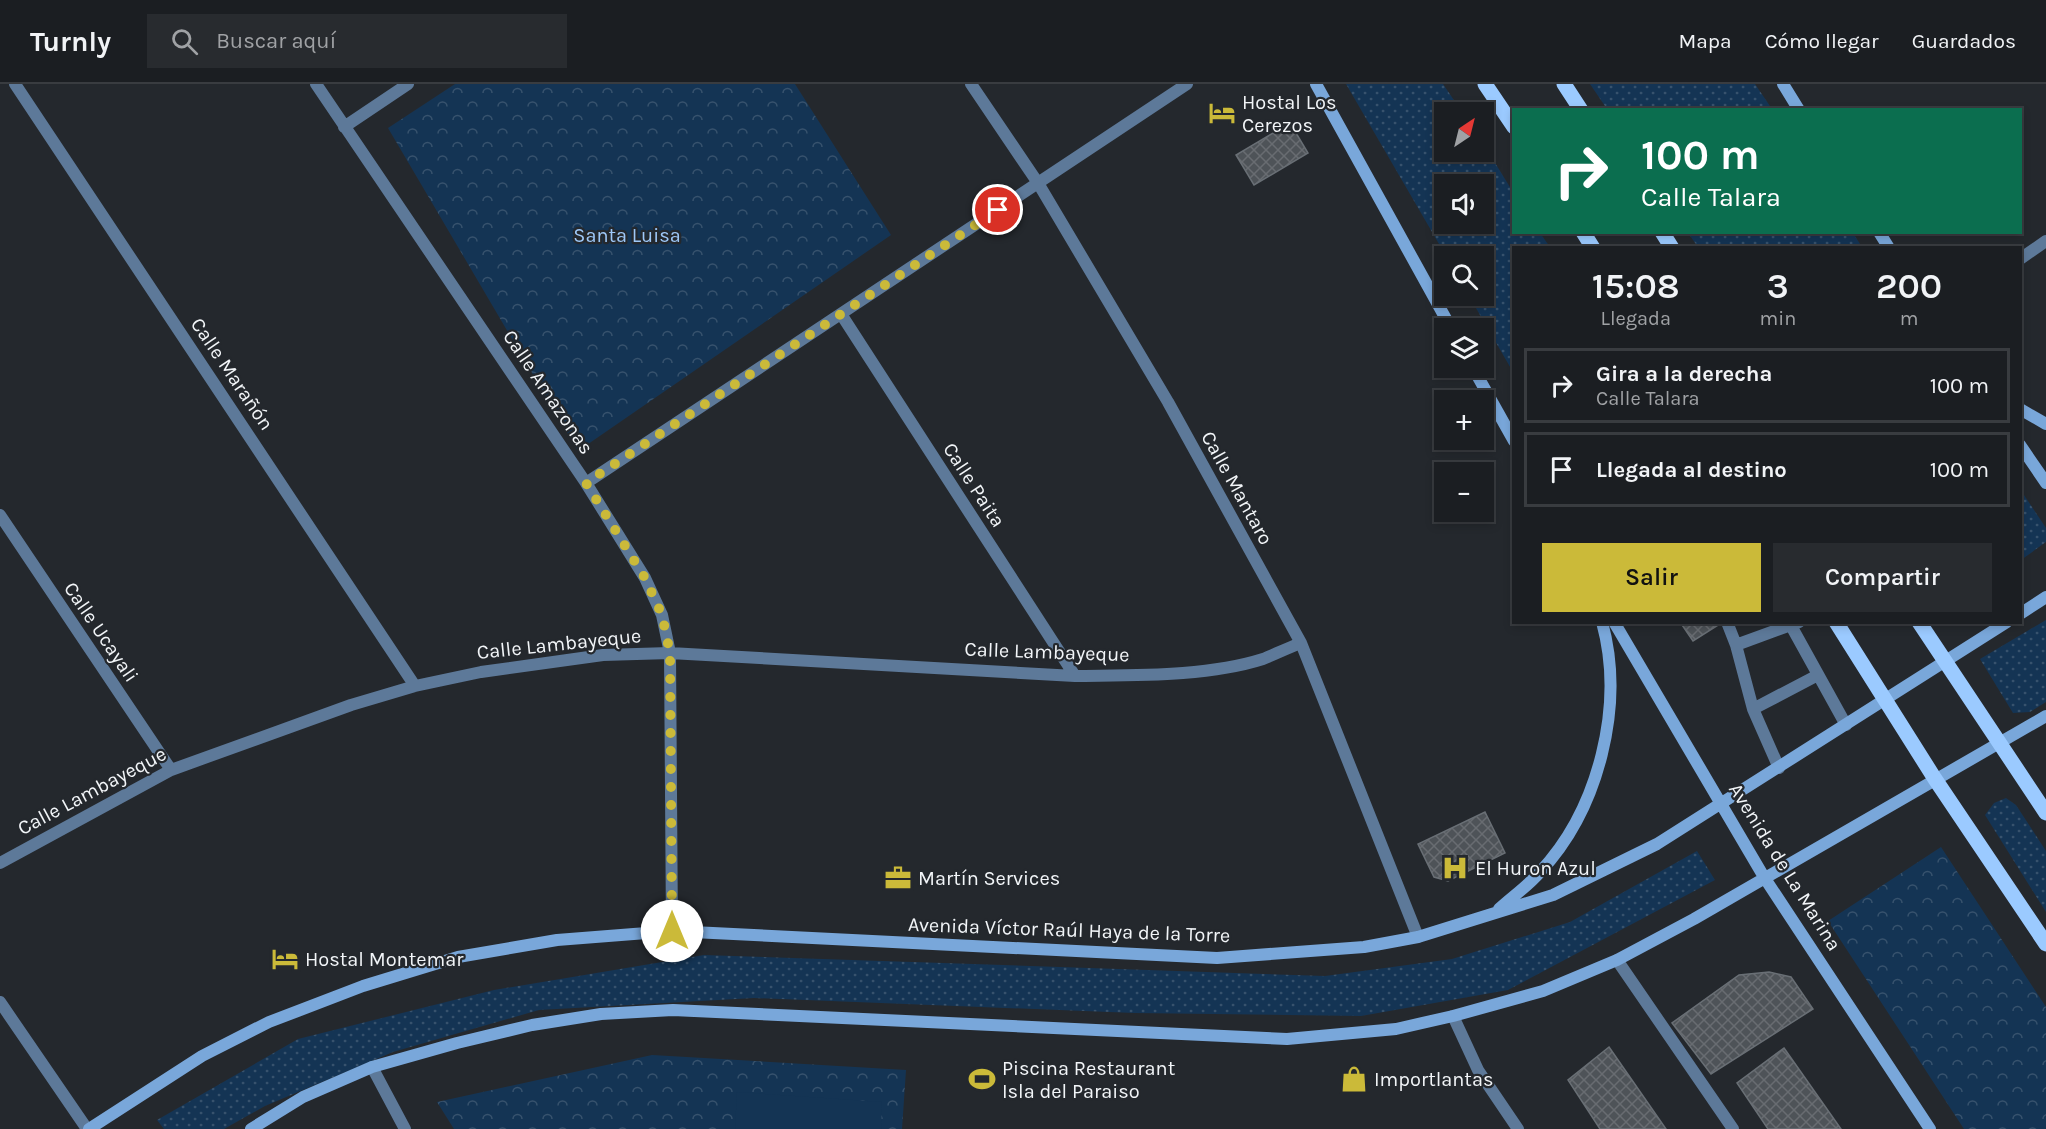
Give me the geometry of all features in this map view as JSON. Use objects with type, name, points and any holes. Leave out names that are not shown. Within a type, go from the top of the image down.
[{"type":"main road","points":[[1316,84],[1445,318]]},
{"type":"main road","points":[[1485,84],[1512,124]]},
{"type":"main road","points":[[1564,84],[1580,108]]},
{"type":"main road","points":[[1783,84],[1798,108]]},
{"type":"main road","points":[[1479,378],[1512,437]]},
{"type":"main road","points":[[2022,410],[2046,424]]},
{"type":"main road","points":[[2022,448],[2046,483]]},
{"type":"main road","points":[[2022,613],[2046,597]]},
{"type":"main road","points":[[1495,913],[1541,872],[1576,822],[1597,773],[1610,704],[1608,643],[1603,624]]},
{"type":"main road","name":"Avenida de La Marina","points":[[1615,624],[1764,877],[1930,1129]]},
{"type":"main road","points":[[1837,624],[1935,779],[2046,944]]},
{"type":"main road","points":[[1920,624],[2046,813]]},
{"type":"main road","name":"Avenida Víctor Raúl Haya de la Torre","points":[[88,1129],[202,1056],[269,1022],[363,986],[458,957],[557,940],[672,931],[1216,958],[1364,947],[1418,937],[1553,895],[1605,870],[1720,805],[2004,624]]},
{"type":"main road","points":[[251,1129],[303,1097],[372,1067],[532,1025],[601,1014],[673,1010],[1287,1039],[1396,1029],[1454,1016],[1543,991],[1617,960],[2046,716]]},
{"type":"street","name":"Calle Marañón","points":[[15,84],[416,686]]},
{"type":"street","name":"Calle Amazonas","points":[[316,84],[586,483],[645,578],[662,615],[670,653],[672,931]]},
{"type":"street","points":[[344,127],[408,84]]},
{"type":"street","name":"Calle Mantaro","points":[[971,84],[1038,183],[1168,402],[1301,643],[1418,937]]},
{"type":"street","points":[[586,483],[1187,84]]},
{"type":"street","points":[[2022,258],[2046,241]]},
{"type":"street","name":"Calle Paita","points":[[841,314],[1075,676]]},
{"type":"street","name":"Calle Ucayali","points":[[0,515],[171,770]]},
{"type":"street","points":[[1728,624],[1736,645],[1753,709],[1779,768]]},
{"type":"street","points":[[1736,645],[1793,624],[1846,725]]},
{"type":"street","name":"Calle Lambayeque","points":[[0,863],[171,770],[351,705],[416,686],[481,672],[603,655],[670,653],[1075,676],[1141,675],[1213,668],[1262,659],[1301,643]]},
{"type":"street","points":[[1753,709],[1818,675]]},
{"type":"street","points":[[1617,960],[1732,1129]]},
{"type":"street","points":[[0,1002],[88,1129]]},
{"type":"street","points":[[1454,1016],[1478,1070],[1518,1129]]},
{"type":"street","points":[[372,1067],[405,1129]]},
{"type":"green space","name":"Santa Luisa","points":[[455,84],[795,84],[891,235],[578,451],[388,128]]},
{"type":"green space","points":[[1346,84],[1443,84],[1455,102],[1434,102],[1434,162],[1494,161],[1512,190],[1512,234],[1541,234],[1549,246],[1512,246],[1512,370],[1494,339],[1494,318],[1482,318],[1475,306],[1494,306],[1494,246],[1440,246]]},
{"type":"green space","points":[[1590,84],[1755,84],[1771,108],[1606,108]]},
{"type":"green space","points":[[1689,234],[1854,234],[1861,246],[1697,246]]},
{"type":"green space","points":[[2022,492],[2046,528],[2046,542],[2022,559]]},
{"type":"green space","points":[[2046,620],[2046,702],[2030,712],[2013,713],[1980,659]]},
{"type":"green space","points":[[2006,798],[2016,805],[2046,851],[2046,912],[1985,815],[1994,803]]},
{"type":"green space","points":[[1941,847],[2046,1007],[2046,1129],[1964,1129],[1828,921]]},
{"type":"green space","points":[[1697,851],[1715,880],[1508,990],[1361,1016],[1134,1013],[754,998],[539,1010],[393,1052],[265,1106],[224,1129],[164,1129],[157,1120],[298,1039],[494,990],[704,955],[1325,976],[1452,959],[1570,922]]},
{"type":"green space","points":[[652,1055],[906,1070],[902,1129],[454,1129],[437,1102]]},
{"type":"green space","points":[[737,1092],[882,1102],[881,1129],[735,1129]]},
{"type":"building","points":[[1290,123],[1308,153],[1254,185],[1236,155]]},
{"type":"building","points":[[1681,624],[1720,624],[1693,641]]},
{"type":"building","points":[[1485,812],[1505,853],[1448,881],[1434,877],[1418,844]]},
{"type":"building","points":[[1769,972],[1791,977],[1813,1009],[1711,1074],[1672,1023],[1739,975]]},
{"type":"building","points":[[1609,1047],[1666,1129],[1600,1129],[1568,1080]]},
{"type":"building","points":[[1784,1048],[1841,1129],[1768,1129],[1737,1083]]},
{"type":"place","name":"Hostal Los Cerezos","points":[[1222,113]]},
{"type":"place","name":"El Huron Azul","points":[[1455,868]]},
{"type":"place","name":"Martín Services","points":[[898,878]]},
{"type":"place","name":"Hostal Montemar","points":[[285,959]]},
{"type":"place","name":"Piscina Restaurant Isla del Paraiso","points":[[982,1079]]},
{"type":"place","name":"Importlantas","points":[[1354,1079]]},
{"type":"route","points":[[672,931],[670,653],[662,615],[645,578],[586,483],[998,210]]}]
